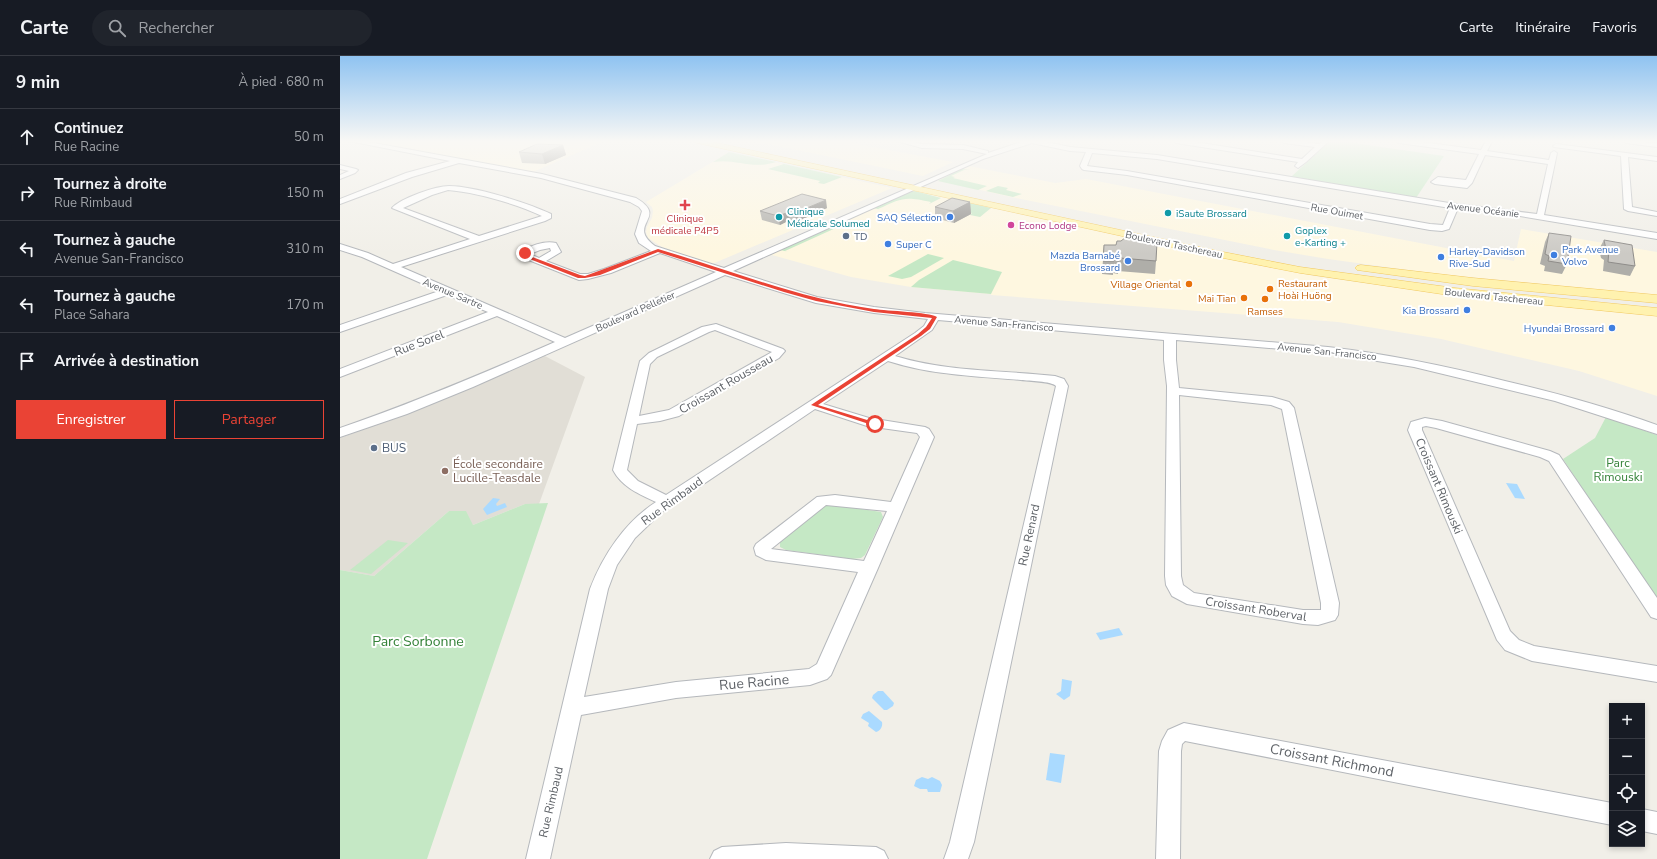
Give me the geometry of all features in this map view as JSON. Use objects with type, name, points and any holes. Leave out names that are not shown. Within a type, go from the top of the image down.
[{"type":"main road","name":"Boulevard Taschereau","points":[[876,178],[916,184],[1221,254],[1322,274],[1469,294],[1657,312]]},
{"type":"main road","name":"Boulevard Taschereau","points":[[902,178],[916,184],[943,190]]},
{"type":"main road","points":[[943,190],[964,189]]},
{"type":"main road","name":"Boulevard Taschereau","points":[[1034,204],[1163,231]]},
{"type":"main road","name":"Boulevard Taschereau","points":[[1334,264],[1457,280],[1657,299]]},
{"type":"street","points":[[340,202],[401,178]]},
{"type":"street","name":"Avenue San-Francisco","points":[[552,178],[636,201],[643,206],[646,212],[645,218],[639,229],[640,238],[645,244],[658,251],[791,293],[828,302],[880,311],[935,317],[1342,352],[1411,362],[1457,372],[1566,400],[1657,430]]},
{"type":"street","points":[[916,184],[926,178]]},
{"type":"street","points":[[916,184],[930,178]]},
{"type":"street","name":"Rue Ouimet","points":[[1158,178],[1434,228],[1446,227],[1455,206]]},
{"type":"street","name":"Avenue Océanie","points":[[1288,178],[1455,206],[1540,217],[1657,236]]},
{"type":"street","points":[[1468,183],[1470,178]]},
{"type":"street","points":[[1540,217],[1548,178]]},
{"type":"street","points":[[1626,178],[1628,209],[1657,214]]},
{"type":"street","name":"Boulevard Pelletier","points":[[340,433],[424,402],[560,339],[718,270],[784,238],[856,206],[916,184]]},
{"type":"street","name":"Boulevard Pelletier","points":[[718,270],[794,241],[866,209],[916,184]]},
{"type":"street","points":[[392,267],[542,219],[548,216],[469,191],[452,188],[438,190],[396,208],[478,239]]},
{"type":"street","points":[[856,206],[866,209]]},
{"type":"street","points":[[784,238],[794,241]]},
{"type":"street","name":"Avenue Sartre","points":[[340,246],[560,339]]},
{"type":"street","points":[[539,260],[579,277],[585,277],[598,274],[658,251]]},
{"type":"street","points":[[340,329],[448,291]]},
{"type":"street","name":"Rue Sorel","points":[[340,373],[498,312]]},
{"type":"street","name":"Rue Rimbaud","points":[[538,859],[599,589],[607,566],[619,546],[650,514],[924,332],[935,317]]},
{"type":"street","name":"Croissant Rousseau","points":[[631,421],[660,417],[674,413],[772,358],[779,351],[716,327],[702,331],[653,355],[644,363],[620,470],[622,475],[629,482],[667,502]]},
{"type":"street","name":"Croissant Roberval","points":[[1170,337],[1170,360],[1174,391],[1173,576],[1176,589],[1180,593],[1193,599],[1303,617],[1318,618],[1328,615],[1330,603],[1288,408],[1285,404],[1272,401],[1174,391]]},
{"type":"street","name":"Boulevard Pelletier","points":[[340,423],[415,396],[560,339]]},
{"type":"street","name":"Rue Renard","points":[[887,357],[909,364],[932,368],[1055,380],[1060,382],[1062,386],[964,835],[956,859]]},
{"type":"street","name":"Rue Racine","points":[[572,708],[676,690],[815,676],[824,670],[870,568],[895,507],[926,441],[926,434],[920,430],[867,422],[814,405]]},
{"type":"street","name":"Croissant Rimouski","points":[[1657,612],[1554,458],[1545,454],[1437,424],[1425,422],[1416,425],[1415,430],[1500,627],[1512,645],[1522,650],[1542,656],[1657,674]]},
{"type":"street","points":[[870,568],[766,554],[762,551],[762,548],[822,500],[835,500],[895,507]]},
{"type":"street","name":"Croissant Richmond","points":[[1168,859],[1170,751],[1173,737],[1184,732],[1609,813]]},
{"type":"street","points":[[1645,821],[1657,823]]},
{"type":"street","points":[[722,859],[786,855],[876,859]]},
{"type":"shaded area","points":[[685,178],[849,178],[892,188],[712,264],[662,247],[648,238],[646,232],[652,218],[653,211],[652,207],[646,202]]},
{"type":"shaded area","points":[[1032,178],[1055,183],[1086,179],[1514,261],[1521,229],[1657,252],[1657,295],[1437,274],[1328,259],[1274,250],[1011,197],[941,181],[941,179]]},
{"type":"shaded area","points":[[915,191],[1227,259],[1315,276],[1464,297],[1657,315],[1657,396],[1579,371],[1441,339],[1338,322],[991,295],[911,287],[851,277],[772,255],[766,255]]},
{"type":"shaded area","name":"École secondaire Lucille-Teasdale","points":[[543,355],[585,377],[539,504],[525,504],[473,525],[449,511],[374,576],[340,570],[340,438],[442,400]]},
{"type":"green space","points":[[809,178],[838,178],[824,184],[818,183],[820,181]]},
{"type":"green space","points":[[943,178],[955,178],[987,186],[978,190],[938,181]]},
{"type":"green space","points":[[1300,178],[1429,178],[1416,198]]},
{"type":"green space","points":[[998,186],[1008,188],[1006,190],[1022,194],[1013,197],[986,191]]},
{"type":"green space","points":[[915,191],[941,198],[929,204],[931,202],[915,199],[903,199],[878,209],[881,210],[874,208],[910,192]]},
{"type":"green space","points":[[954,199],[991,208],[980,217],[970,215],[972,213],[938,205]]},
{"type":"green space","points":[[831,226],[838,227],[785,251],[789,252],[780,250]]},
{"type":"green space","points":[[928,254],[944,258],[911,277],[902,279],[888,276]]},
{"type":"green space","points":[[953,260],[1002,272],[991,294],[911,287],[919,280]]},
{"type":"green space","name":"Parc Rimouski","points":[[1606,417],[1657,435],[1657,600],[1563,459],[1595,438]]},
{"type":"green space","name":"Parc Sorbonne","points":[[548,503],[427,859],[340,859],[340,570],[374,576],[449,511],[466,511],[473,525],[525,504]]},
{"type":"green space","points":[[829,504],[881,512],[883,517],[865,555],[861,558],[852,559],[786,550],[780,547],[780,540],[824,506]]},
{"type":"green space","points":[[388,540],[408,543],[371,574],[350,570]]},
{"type":"water","points":[[1506,483],[1517,484],[1525,499],[1515,498]]},
{"type":"water","points":[[493,498],[500,499],[496,504],[497,506],[505,503],[507,507],[487,515],[483,509]]},
{"type":"water","points":[[1119,628],[1123,635],[1100,640],[1096,633]]},
{"type":"water","points":[[1062,679],[1072,681],[1070,696],[1064,700],[1056,694],[1061,691]]},
{"type":"water","points":[[878,691],[883,691],[894,703],[893,706],[887,710],[884,710],[872,698]]},
{"type":"water","points":[[869,711],[882,722],[882,727],[876,732],[868,726],[869,723],[861,718],[863,714]]},
{"type":"water","points":[[1050,753],[1065,755],[1061,783],[1046,780]]},
{"type":"water","points":[[922,777],[928,779],[932,777],[940,781],[942,785],[940,792],[928,792],[927,789],[920,789],[914,786],[916,780]]},
{"type":"building","points":[[802,194],[826,200],[795,213],[789,212],[778,216],[760,211]]},
{"type":"building","points":[[952,198],[970,202],[953,211],[935,207]]},
{"type":"building","points":[[1549,233],[1571,236],[1567,264],[1548,261],[1549,256],[1545,254]]},
{"type":"building","points":[[1133,236],[1157,242],[1156,261],[1120,258],[1119,261],[1103,261],[1104,245],[1116,245],[1117,241]]},
{"type":"building","points":[[1604,240],[1632,245],[1635,266],[1608,262],[1609,250],[1606,249]]},
{"type":"place","name":"Clinique médicale P4P5","points":[[685,205]]},
{"type":"place","name":"iSaute Brossard","points":[[1168,213]]},
{"type":"place","name":"Clinique Médicale Solumed","points":[[779,217]]},
{"type":"place","name":"SAQ Sélection","points":[[950,217]]},
{"type":"place","name":"Econo Lodge","points":[[1011,225]]},
{"type":"place","name":"TD","points":[[846,236]]},
{"type":"place","name":"Goplex e-Karting +","points":[[1287,236]]},
{"type":"place","name":"Super C","points":[[888,244]]},
{"type":"place","name":"Park Avenue Volvo","points":[[1554,255]]},
{"type":"place","name":"Harley-Davidson Rive-Sud","points":[[1441,257]]},
{"type":"place","name":"Mazda Barnabé Brossard","points":[[1128,261]]},
{"type":"place","name":"Village Oriental","points":[[1189,284]]},
{"type":"place","name":"Restaurant Hoài Huöng","points":[[1270,289]]},
{"type":"place","name":"Mai Tian","points":[[1244,298]]},
{"type":"place","name":"Ramses","points":[[1265,299]]},
{"type":"place","name":"Kia Brossard","points":[[1467,310]]},
{"type":"place","name":"Hyundai Brossard","points":[[1612,328]]},
{"type":"place","name":"BUS","points":[[374,448]]},
{"type":"place","name":"École secondaire Lucille-Teasdale","points":[[445,471]]},
{"type":"route","points":[[525,253],[524,256],[539,260],[579,277],[585,277],[598,274],[658,251],[816,300],[894,313],[935,317],[924,332],[814,405],[854,419],[875,424]]}]
